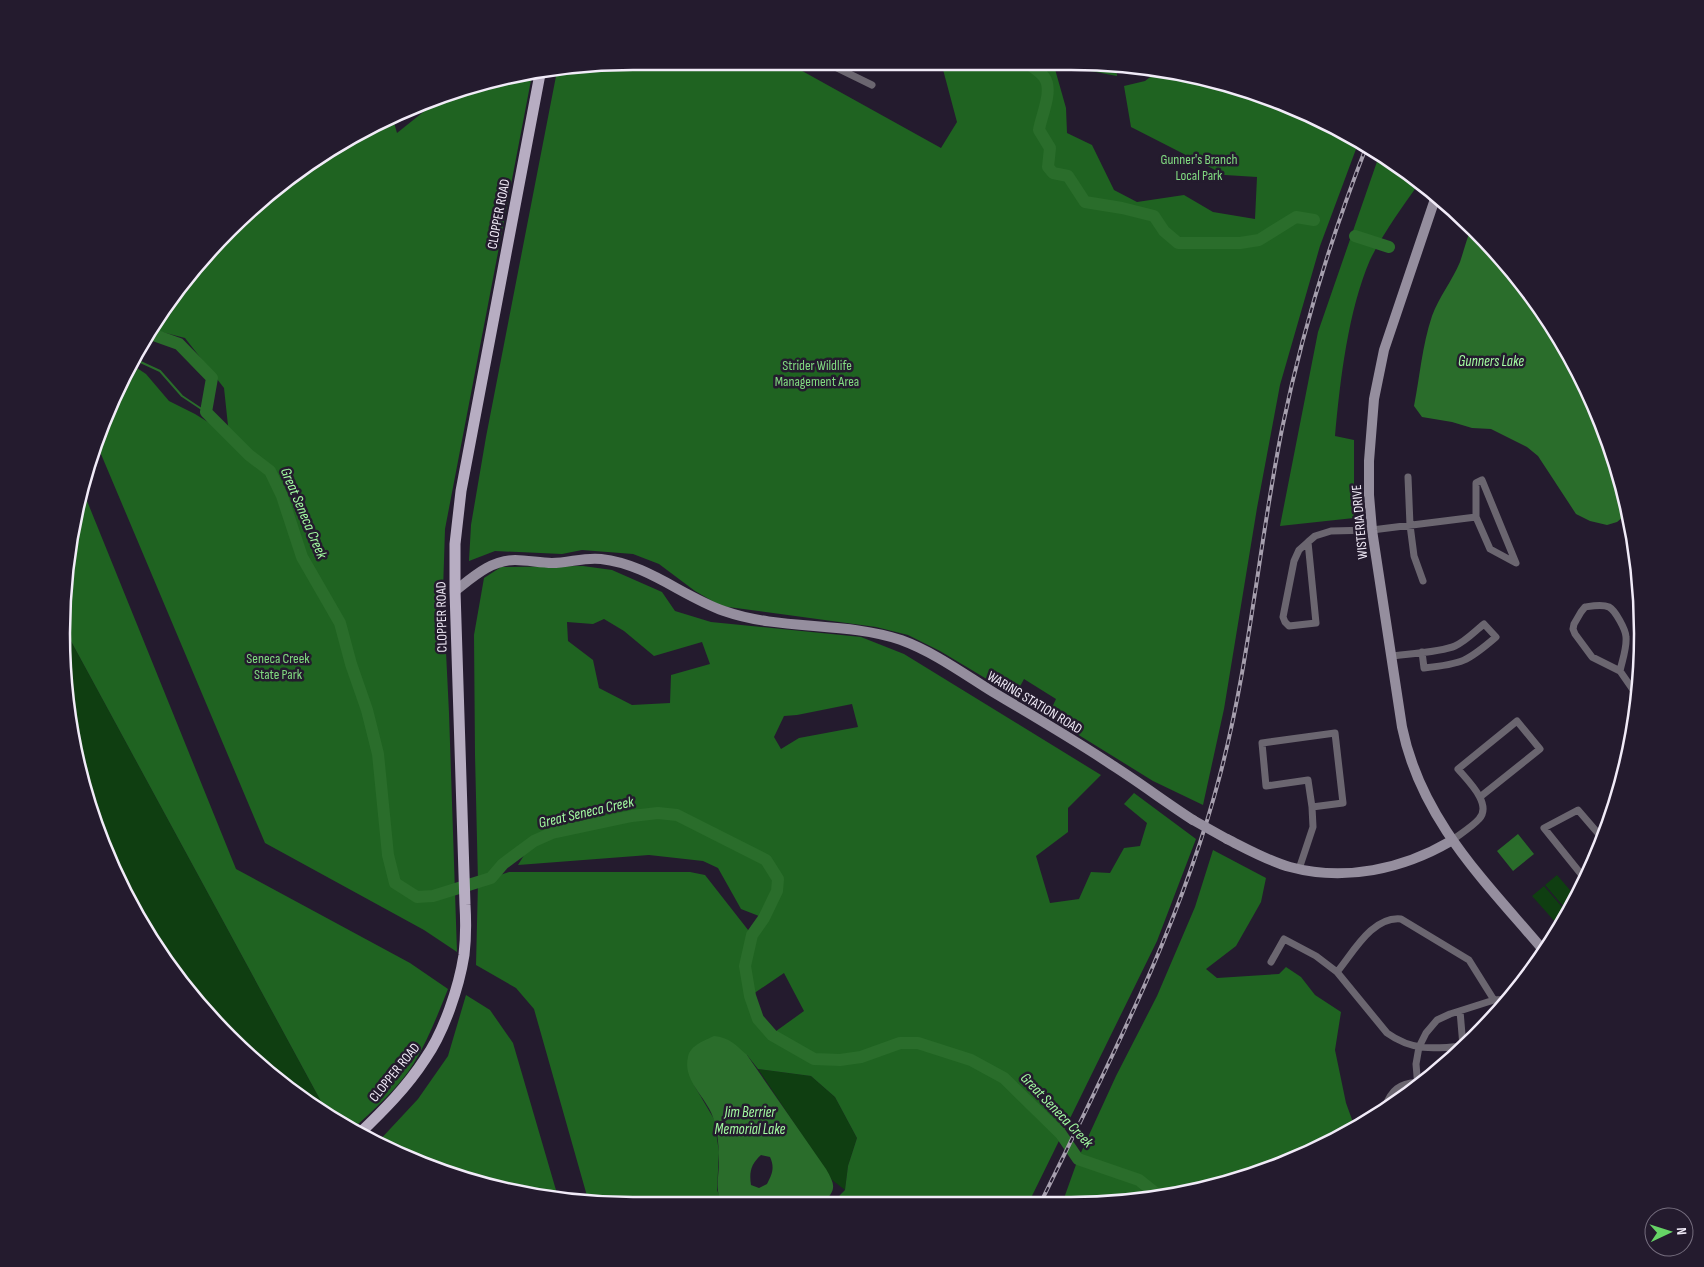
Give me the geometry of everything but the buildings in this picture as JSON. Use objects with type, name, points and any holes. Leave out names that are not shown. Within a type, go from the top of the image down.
[{"type":"main road","name":"CLOPPER ROAD","points":[[364,1129],[404,1088],[426,1059],[441,1032],[464,956],[466,932],[455,544],[461,491],[539,78]]},
{"type":"street","points":[[841,70],[872,85]]},
{"type":"street","name":"WISTERIA DRIVE","points":[[1434,203],[1384,350],[1376,389],[1369,461],[1369,495],[1372,530],[1406,750],[1422,790],[1451,840]]},
{"type":"street","points":[[1408,477],[1410,525],[1414,556],[1423,581]]},
{"type":"street","points":[[1482,480],[1516,563],[1490,549],[1476,517],[1476,483],[1482,480]]},
{"type":"street","points":[[1308,542],[1316,623],[1289,626],[1283,617],[1294,561],[1299,550],[1308,542],[1315,536],[1331,532],[1372,530],[1476,517]]},
{"type":"street","name":"WARING STATION ROAD","points":[[455,591],[493,564],[504,561],[552,563],[581,559],[600,559],[653,575],[712,606],[736,614],[762,620],[838,627],[879,634],[903,641],[936,657],[1112,765],[1193,820],[1227,839],[1274,861],[1300,869],[1331,873],[1387,868],[1418,858],[1451,840]]},
{"type":"street","points":[[1620,671],[1626,641],[1624,628],[1608,607],[1585,607],[1574,624],[1575,634],[1592,657],[1620,671],[1631,687]]},
{"type":"street","points":[[1391,656],[1452,647],[1464,641],[1484,624],[1496,637],[1475,655],[1465,661],[1450,665],[1424,668],[1422,652]]},
{"type":"street","points":[[1480,797],[1540,749],[1517,721],[1458,769],[1480,797],[1483,810],[1480,818],[1451,840],[1540,946]]},
{"type":"street","points":[[1300,869],[1313,827],[1308,780],[1266,786],[1262,743],[1335,733],[1343,803],[1312,807]]},
{"type":"street","points":[[1580,873],[1544,828],[1578,810],[1597,832]]},
{"type":"street","points":[[1337,972],[1368,934],[1383,921],[1392,918],[1401,919],[1470,960],[1494,1000]]},
{"type":"street","points":[[1271,962],[1284,939],[1316,956],[1337,972],[1387,1033],[1394,1038],[1429,1049],[1453,1047]]},
{"type":"street","points":[[1417,1078],[1416,1064],[1419,1047],[1426,1033],[1437,1020],[1450,1014],[1499,1000]]},
{"type":"street","points":[[1460,1011],[1462,1038]]},
{"type":"street","points":[[1391,1097],[1400,1085],[1408,1085]]},
{"type":"shaded area","points":[[70,639],[322,1103],[290,1081],[235,1032],[186,977],[145,915],[113,849],[89,779],[75,707]]},
{"type":"shaded area","points":[[1557,875],[1571,892],[1563,907],[1545,885]]},
{"type":"shaded area","points":[[1544,886],[1563,908],[1555,922],[1532,896]]},
{"type":"shaded area","points":[[758,1069],[811,1076],[835,1097],[857,1138],[848,1166],[845,1190],[832,1180]]},
{"type":"green space","name":"Strider Wildlife Management Area","points":[[634,70],[800,70],[941,148],[957,122],[943,70],[1055,70],[1066,108],[1067,133],[1092,145],[1114,190],[1137,202],[1184,195],[1213,212],[1255,219],[1257,177],[1225,175],[1131,127],[1124,86],[1145,81],[1151,76],[1216,89],[1286,113],[1320,128],[1356,148],[1320,246],[1280,385],[1257,508],[1224,709],[1203,805],[1153,781],[1048,716],[1056,699],[1024,679],[1015,696],[940,651],[908,635],[876,627],[721,606],[695,591],[659,564],[633,554],[582,550],[562,554],[495,551],[469,561],[471,525],[486,437],[556,76],[597,71]]},
{"type":"green space","points":[[1088,70],[1117,72],[1117,76]]},
{"type":"green space","name":"Seneca Creek State Park","points":[[531,80],[445,529],[443,591],[457,952],[424,930],[265,843],[100,452],[113,418],[137,368],[146,374],[169,401],[195,414],[229,435],[224,388],[185,338],[158,331],[186,290],[210,262],[235,235],[290,186],[352,145],[384,128],[394,123],[397,133],[426,110],[488,89]]},
{"type":"green space","points":[[1377,161],[1416,188],[1387,230],[1370,260],[1356,301],[1346,347],[1335,436],[1354,440],[1354,518],[1280,526],[1318,332]]},
{"type":"green space","points":[[86,500],[236,869],[410,963],[448,989],[428,1036],[408,1072],[385,1099],[357,1125],[322,1103],[70,639],[71,597],[75,560]]},
{"type":"green space","points":[[583,566],[612,570],[662,592],[675,611],[711,622],[861,637],[904,654],[1101,775],[1068,808],[1068,832],[1036,856],[1050,903],[1079,899],[1091,872],[1110,873],[1124,848],[1140,846],[1147,823],[1124,804],[1134,793],[1196,839],[1157,941],[1031,1197],[838,1197],[845,1190],[848,1166],[857,1138],[835,1097],[811,1076],[758,1069],[747,1055],[694,1085],[714,1119],[719,1152],[717,1190],[720,1197],[587,1195],[534,1009],[516,988],[476,965],[478,882],[474,635],[484,578],[501,567]],"holes":[[[604,619],[624,631],[654,656],[702,642],[710,664],[671,675],[670,703],[632,705],[599,688],[593,660],[568,641],[567,622],[593,624]],[[852,704],[858,727],[799,738],[781,749],[774,737],[784,716]],[[532,842],[518,865],[649,855],[703,861],[718,868],[741,909],[764,918],[752,935],[705,875],[690,872],[509,872],[491,878],[503,864]],[[784,973],[804,1011],[772,1034],[758,1019],[750,996]]]},
{"type":"green space","points":[[1213,850],[1266,878],[1261,902],[1236,946],[1206,969],[1217,978],[1279,974],[1286,967],[1301,977],[1315,995],[1341,1012],[1335,1050],[1346,1103],[1353,1122],[1286,1154],[1216,1178],[1144,1192],[1107,1196],[1064,1197],[1078,1159],[1116,1076],[1157,996],[1195,907]]},
{"type":"green space","points":[[466,995],[490,1010],[513,1043],[556,1191],[488,1178],[452,1167],[382,1138],[418,1099],[448,1056]]},
{"type":"water","name":"Gunners Lake","points":[[1469,235],[1518,290],[1559,352],[1576,384],[1604,452],[1622,518],[1617,522],[1607,525],[1590,521],[1576,514],[1538,456],[1527,447],[1491,429],[1472,428],[1452,422],[1422,417],[1414,406],[1423,350],[1432,316],[1460,262]]},
{"type":"water","points":[[1518,834],[1534,854],[1513,871],[1497,851]]},
{"type":"water","name":"Jim Berrier Memorial Lake","points":[[714,1036],[719,1037],[736,1045],[747,1055],[826,1169],[833,1183],[831,1194],[828,1197],[720,1197],[719,1152],[715,1125],[707,1104],[692,1082],[687,1066],[689,1053],[699,1044]],"holes":[[[761,1155],[770,1157],[772,1171],[767,1184],[759,1188],[751,1185],[750,1176],[753,1165]]]},
{"type":"waterway","points":[[1036,70],[1044,77],[1048,89],[1039,130],[1050,148],[1048,167],[1053,173],[1068,176],[1085,202],[1154,216],[1164,231],[1178,243],[1240,243],[1259,240],[1296,217],[1314,220]]},
{"type":"waterway","points":[[1043,70],[1043,75]]},
{"type":"waterway","points":[[1355,236],[1389,247]]},
{"type":"waterway","name":"Great Seneca Creek","points":[[155,336],[179,344],[212,378],[206,412],[249,455],[270,471],[282,496],[302,557],[340,623],[351,664],[367,710],[378,754],[388,855],[395,883],[417,897],[433,896],[491,878],[503,864],[534,841],[552,833],[632,816],[658,813],[677,815],[766,860],[778,879],[777,891],[764,918],[752,935],[745,966],[750,996],[758,1019],[772,1035],[814,1059],[840,1060],[861,1057],[900,1043],[918,1043],[971,1060],[1004,1078],[1061,1134],[1078,1159],[1139,1180],[1152,1191]]},
{"type":"waterway","name":"Great Seneca Creek","points":[[140,362],[160,371],[182,396],[206,412]]},
{"type":"railway","points":[[1043,1197],[1141,993],[1164,939],[1204,831],[1220,775],[1239,689],[1274,472],[1290,393],[1318,285],[1364,153]]},
{"type":"park label","name":"Gunner's Branch Local Park","points":[[1199,168]]}]
